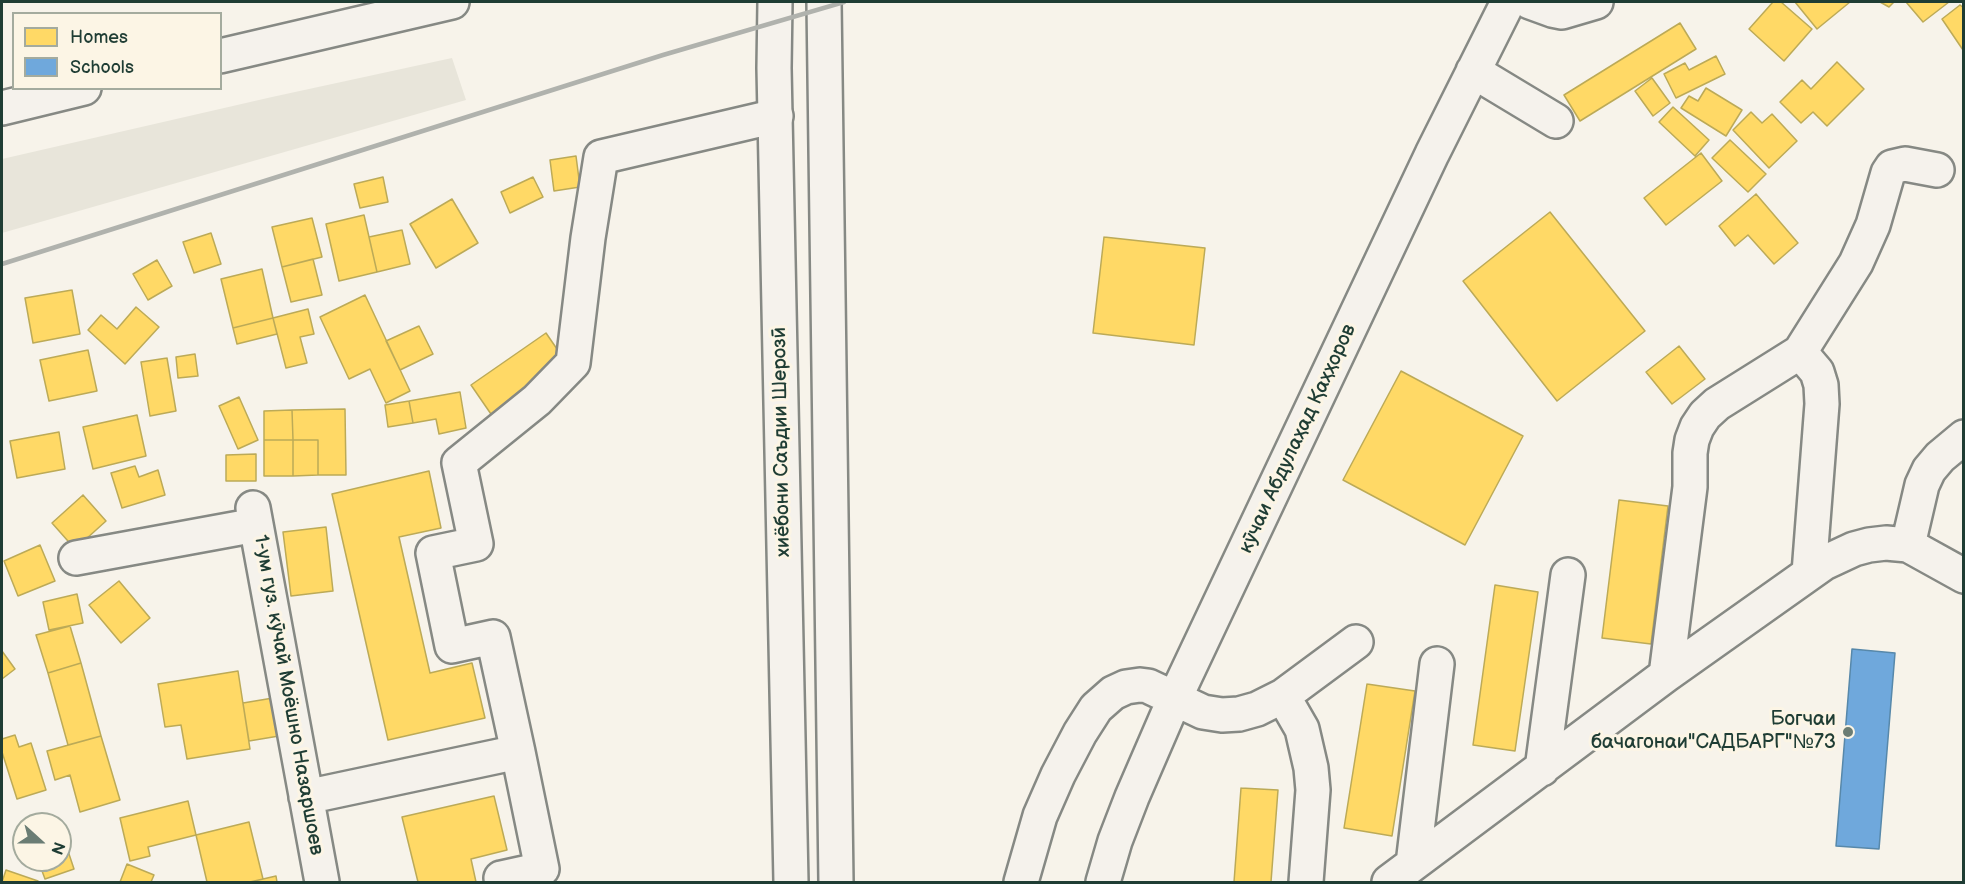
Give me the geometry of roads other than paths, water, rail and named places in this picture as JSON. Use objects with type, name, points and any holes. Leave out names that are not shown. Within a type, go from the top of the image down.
[{"type":"main road","points":[[222,56],[452,2]]},
{"type":"main road","name":"хиёбони Саъдии Шерозӣ","points":[[775,2],[791,882]]},
{"type":"main road","points":[[824,2],[836,882]]},
{"type":"main road","name":"кӯчаи Абдулаҳад Қаҳҳоров","points":[[1103,882],[1115,841],[1132,797],[1174,700],[1508,2]]},
{"type":"main road","points":[[1530,2],[1562,12],[1596,2]]},
{"type":"main road","points":[[1473,71],[1556,121]]},
{"type":"main road","points":[[2,108],[76,90]]},
{"type":"main road","points":[[502,882],[501,878],[542,869],[494,637],[452,646],[433,553],[476,544],[459,463],[537,400],[573,363],[588,238],[601,157],[776,116]]},
{"type":"main road","points":[[1666,675],[1690,487],[1690,453],[1697,427],[1705,415],[1717,404],[1800,352],[1856,263],[1873,225],[1888,173],[1892,167],[1905,164],[1937,170]]},
{"type":"main road","points":[[1800,352],[1817,372],[1821,385],[1822,404],[1809,573]]},
{"type":"main road","points":[[1908,545],[1922,485],[1929,470],[1940,457],[1964,437]]},
{"type":"main road","name":"1-ум гуз. кӯчай Моёшно Назаршоев","points":[[76,558],[255,517],[322,882]]},
{"type":"main road","points":[[1401,873],[1666,675],[1824,563],[1854,549],[1886,543],[1908,545],[1964,576]]},
{"type":"main road","points":[[1542,769],[1568,575]]},
{"type":"main road","points":[[1021,882],[1040,816],[1064,764],[1096,708],[1113,693],[1126,687],[1140,685],[1148,686],[1203,712],[1222,715],[1257,709],[1283,696],[1356,642]]},
{"type":"main road","points":[[1401,873],[1437,664]]},
{"type":"main road","points":[[1283,696],[1302,729],[1311,768],[1313,790],[1306,882]]},
{"type":"main road","points":[[306,797],[518,752]]},
{"type":"railway","points":[[2,264],[663,55],[844,2]]},
{"type":"place","name":"Богчаи бачагонаи\"САДБАРГ\"№73","points":[[1848,732]]}]
